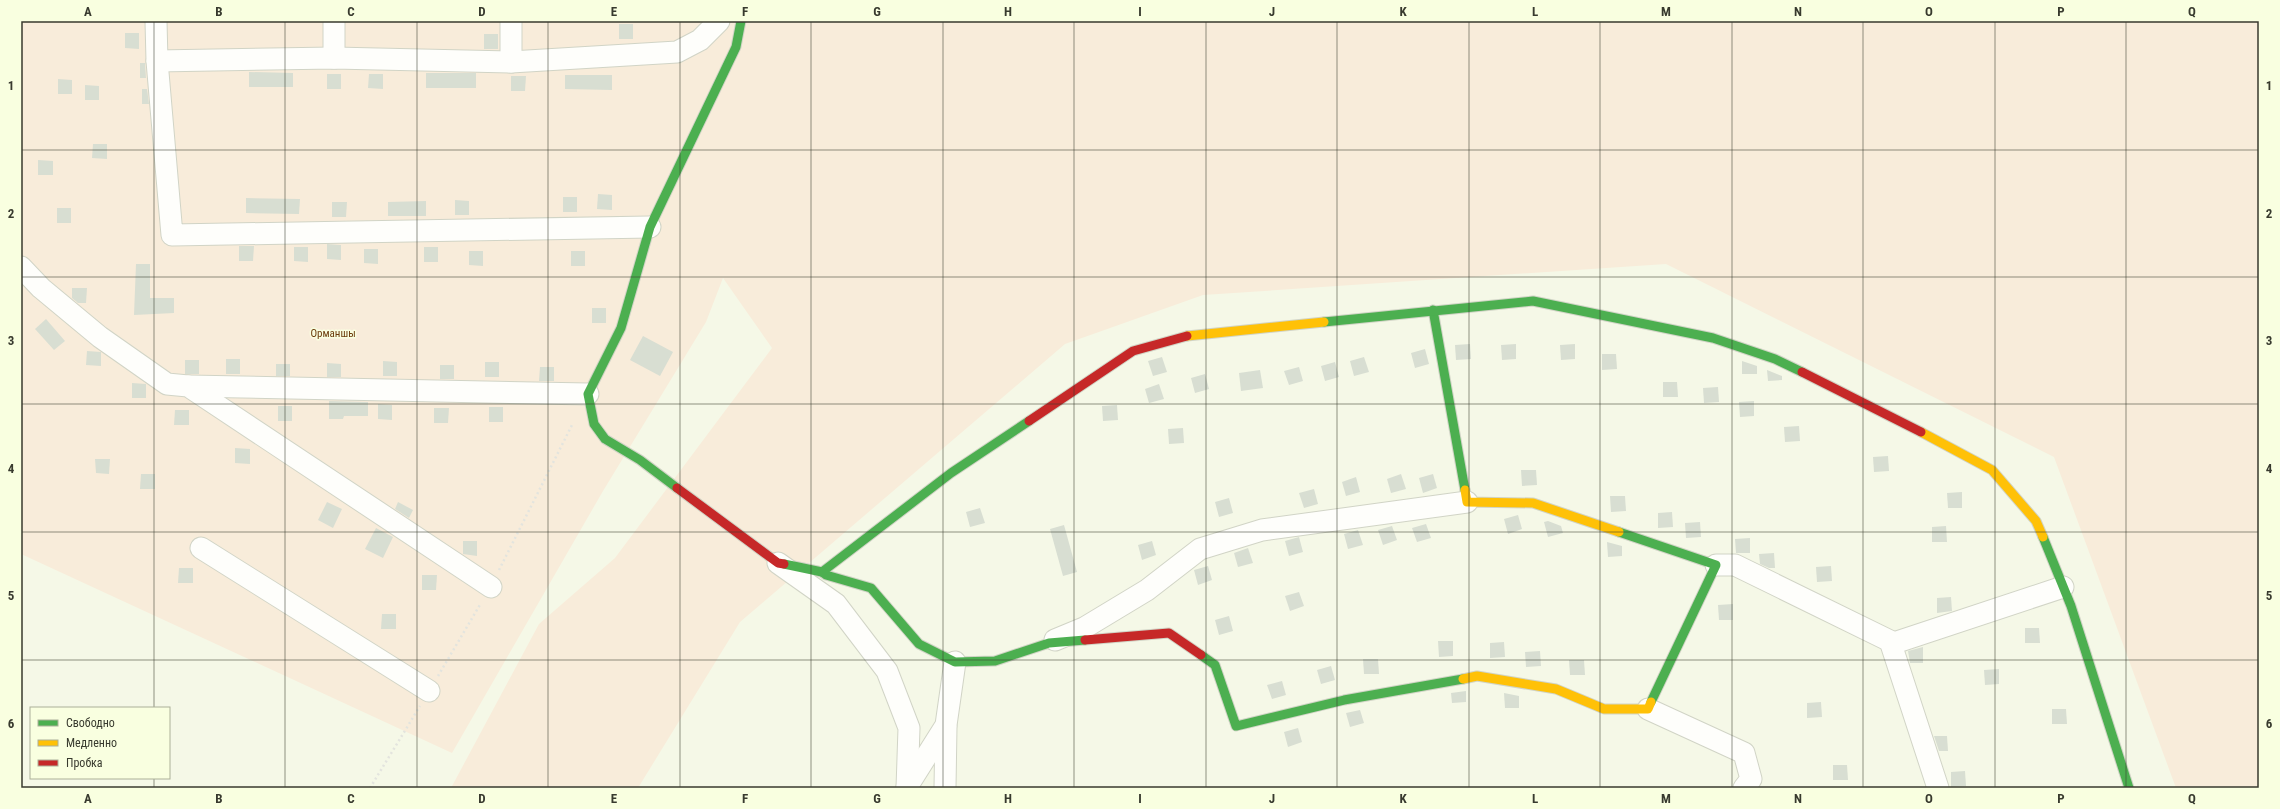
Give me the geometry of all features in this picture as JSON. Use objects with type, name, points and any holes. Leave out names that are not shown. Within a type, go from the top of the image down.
[{"type":"street","points":[[156,21],[157,61],[172,235],[650,227]]},
{"type":"street","points":[[334,21],[334,58]]},
{"type":"street","points":[[511,21],[511,62]]},
{"type":"street","points":[[157,61],[334,58],[511,62],[678,52],[700,40],[719,21]]},
{"type":"street","points":[[741,21],[736,47],[650,227],[621,328],[588,394],[594,424],[605,439],[640,460],[778,563],[836,604],[887,671],[909,728],[907,788]]},
{"type":"street","points":[[21,267],[41,288],[100,338],[167,384],[188,386],[588,394]]},
{"type":"street","points":[[822,572],[951,473],[1133,350],[1180,337],[1532,301],[1713,338],[1776,359],[1871,405],[1992,470],[2036,521],[2063,587],[2129,788]]},
{"type":"street","points":[[1433,310],[1467,502]]},
{"type":"street","points":[[188,386],[491,587]]},
{"type":"street","points":[[778,563],[822,572],[826,575],[871,588],[919,644],[955,662],[995,661],[1049,643],[1084,628],[1140,594],[1200,549],[1262,530],[1467,502],[1533,503],[1716,565],[1735,565],[1890,641],[1938,788]]},
{"type":"street","points":[[201,548],[429,691]]},
{"type":"street","points":[[1648,709],[1716,565]]},
{"type":"street","points":[[1891,644],[2063,587]]},
{"type":"street","points":[[1049,643],[1169,633],[1215,665],[1236,726],[1344,700],[1477,676],[1556,689],[1604,709],[1648,709],[1744,753],[1751,779],[1744,788]]},
{"type":"street","points":[[945,788],[946,725],[955,662]]},
{"type":"street","points":[[907,788],[946,725]]},
{"type":"green space","name":"Орманшы","points":[[21,21],[2259,21],[2259,788],[2176,788],[2054,457],[1666,264],[1203,295],[1065,344],[740,622],[638,788],[451,788],[539,624],[615,558],[772,348],[723,278],[706,322],[603,491],[452,753],[21,554]]},
{"type":"building","points":[[619,24],[633,24],[633,39],[619,39]]},
{"type":"building","points":[[125,33],[139,33],[139,49],[125,48]]},
{"type":"building","points":[[484,34],[498,34],[498,49],[484,49]]},
{"type":"building","points":[[140,63],[145,63],[146,78],[140,78]]},
{"type":"building","points":[[249,72],[293,73],[293,87],[249,87]]},
{"type":"building","points":[[426,73],[476,73],[476,88],[426,88]]},
{"type":"building","points":[[327,74],[341,74],[341,89],[327,89]]},
{"type":"building","points":[[369,74],[383,74],[383,89],[368,88]]},
{"type":"building","points":[[565,75],[612,75],[612,90],[565,89]]},
{"type":"building","points":[[511,76],[526,76],[525,91],[511,91]]},
{"type":"building","points":[[58,79],[72,80],[72,94],[58,94]]},
{"type":"building","points":[[85,85],[99,86],[99,100],[85,100]]},
{"type":"building","points":[[142,89],[147,89],[149,104],[142,104]]},
{"type":"building","points":[[93,144],[107,144],[107,159],[92,158]]},
{"type":"building","points":[[38,160],[53,161],[53,175],[38,175]]},
{"type":"building","points":[[598,194],[612,195],[612,210],[597,209]]},
{"type":"building","points":[[563,197],[577,197],[577,212],[563,212]]},
{"type":"building","points":[[246,198],[300,199],[299,214],[246,213]]},
{"type":"building","points":[[455,200],[469,201],[469,215],[455,215]]},
{"type":"building","points":[[426,201],[426,216],[388,216],[388,202]]},
{"type":"building","points":[[332,202],[347,202],[346,217],[332,217]]},
{"type":"building","points":[[57,208],[71,208],[71,223],[57,223]]},
{"type":"building","points":[[327,244],[341,245],[341,260],[327,259]]},
{"type":"building","points":[[239,246],[254,246],[253,261],[239,261]]},
{"type":"building","points":[[294,247],[308,247],[308,262],[294,261]]},
{"type":"building","points":[[424,247],[438,247],[438,262],[424,262]]},
{"type":"building","points":[[364,249],[378,249],[378,264],[364,263]]},
{"type":"building","points":[[469,251],[483,251],[483,266],[469,265]]},
{"type":"building","points":[[571,251],[585,251],[585,266],[571,266]]},
{"type":"building","points":[[136,264],[150,264],[150,298],[174,298],[174,313],[134,315]]},
{"type":"building","points":[[72,288],[87,288],[86,303],[78,303],[72,298]]},
{"type":"building","points":[[592,308],[606,308],[606,323],[592,323]]},
{"type":"building","points":[[46,319],[65,341],[54,350],[35,329]]},
{"type":"building","points":[[643,336],[673,352],[660,376],[630,360]]},
{"type":"building","points":[[1470,344],[1471,359],[1456,360],[1455,345]]},
{"type":"building","points":[[1516,344],[1516,359],[1502,360],[1501,345]]},
{"type":"building","points":[[1575,344],[1575,359],[1561,360],[1560,345]]},
{"type":"building","points":[[1425,349],[1429,364],[1415,368],[1411,353]]},
{"type":"building","points":[[87,351],[101,352],[101,366],[86,365]]},
{"type":"building","points":[[1602,354],[1616,354],[1617,369],[1602,370]]},
{"type":"building","points":[[1162,357],[1167,372],[1153,376],[1148,361]]},
{"type":"building","points":[[1364,357],[1369,372],[1354,376],[1350,361]]},
{"type":"building","points":[[226,359],[240,359],[240,374],[226,374]]},
{"type":"building","points":[[185,360],[199,360],[199,374],[185,374]]},
{"type":"building","points":[[383,361],[397,362],[397,376],[383,376]]},
{"type":"building","points":[[1742,361],[1757,366],[1757,374],[1742,374]]},
{"type":"building","points":[[485,362],[499,362],[499,377],[485,377]]},
{"type":"building","points":[[1335,362],[1339,377],[1325,381],[1321,366]]},
{"type":"building","points":[[327,363],[341,364],[341,377],[327,377]]},
{"type":"building","points":[[276,364],[290,364],[290,376],[276,376]]},
{"type":"building","points":[[440,365],[454,365],[454,379],[440,379]]},
{"type":"building","points":[[540,367],[554,367],[554,381],[539,381]]},
{"type":"building","points":[[1299,367],[1303,381],[1289,385],[1284,371]]},
{"type":"building","points":[[1260,370],[1263,388],[1241,391],[1239,373]]},
{"type":"building","points":[[1767,370],[1782,376],[1782,380],[1768,381]]},
{"type":"building","points":[[1205,374],[1209,389],[1195,393],[1191,378]]},
{"type":"building","points":[[1663,382],[1677,382],[1678,397],[1663,397]]},
{"type":"building","points":[[132,383],[146,384],[146,398],[132,398]]},
{"type":"building","points":[[1159,384],[1164,399],[1149,403],[1145,389]]},
{"type":"building","points":[[1718,387],[1719,402],[1704,403],[1703,388]]},
{"type":"building","points":[[329,401],[368,402],[368,416],[344,416],[343,419],[329,419]]},
{"type":"building","points":[[1754,401],[1754,416],[1740,417],[1739,402]]},
{"type":"building","points":[[378,404],[392,405],[392,420],[378,419]]},
{"type":"building","points":[[1117,405],[1118,420],[1103,421],[1102,406]]},
{"type":"building","points":[[278,406],[292,406],[292,421],[278,421]]},
{"type":"building","points":[[489,407],[503,407],[503,422],[489,422]]},
{"type":"building","points":[[434,408],[449,408],[448,423],[434,423]]},
{"type":"building","points":[[175,410],[189,410],[189,425],[174,425]]},
{"type":"building","points":[[1799,426],[1800,441],[1785,442],[1784,427]]},
{"type":"building","points":[[1183,428],[1184,443],[1169,444],[1168,429]]},
{"type":"building","points":[[235,448],[250,449],[250,464],[235,463]]},
{"type":"building","points":[[1888,456],[1889,471],[1874,472],[1873,457]]},
{"type":"building","points":[[95,459],[110,459],[109,474],[96,473]]},
{"type":"building","points":[[1521,470],[1536,470],[1537,485],[1522,486]]},
{"type":"building","points":[[141,474],[155,474],[155,489],[140,489]]},
{"type":"building","points":[[1401,474],[1406,489],[1391,493],[1387,479]]},
{"type":"building","points":[[1433,474],[1437,488],[1423,493],[1419,478]]},
{"type":"building","points":[[1356,477],[1360,492],[1346,496],[1342,482]]},
{"type":"building","points":[[1314,489],[1318,504],[1304,508],[1299,493]]},
{"type":"building","points":[[1962,492],[1962,508],[1948,508],[1947,493]]},
{"type":"building","points":[[1610,496],[1625,496],[1626,511],[1611,512]]},
{"type":"building","points":[[1229,498],[1233,513],[1219,517],[1215,502]]},
{"type":"building","points":[[327,502],[342,509],[333,528],[318,520]]},
{"type":"building","points":[[398,502],[413,510],[409,518],[395,509]]},
{"type":"building","points":[[980,508],[985,523],[970,527],[966,512]]},
{"type":"building","points":[[1672,512],[1673,527],[1658,528],[1658,513]]},
{"type":"building","points":[[1518,515],[1522,529],[1508,534],[1504,519]]},
{"type":"building","points":[[1548,521],[1561,526],[1563,533],[1548,537],[1544,522]]},
{"type":"building","points":[[1700,522],[1701,537],[1686,538],[1685,523]]},
{"type":"building","points":[[1426,524],[1431,538],[1417,542],[1412,528]]},
{"type":"building","points":[[1064,525],[1077,572],[1063,576],[1050,529]]},
{"type":"building","points":[[1392,526],[1397,540],[1383,545],[1378,530]]},
{"type":"building","points":[[1946,526],[1947,542],[1932,542],[1932,527]]},
{"type":"building","points":[[376,528],[393,537],[383,558],[365,549]]},
{"type":"building","points":[[1358,530],[1363,545],[1348,549],[1344,534]]},
{"type":"building","points":[[1299,537],[1303,552],[1289,556],[1285,541]]},
{"type":"building","points":[[1750,538],[1750,553],[1736,553],[1735,539]]},
{"type":"building","points":[[463,541],[477,541],[477,556],[463,554]]},
{"type":"building","points":[[1152,541],[1156,555],[1142,560],[1138,545]]},
{"type":"building","points":[[1607,542],[1622,546],[1622,556],[1608,557]]},
{"type":"building","points":[[1248,548],[1253,563],[1238,567],[1234,553]]},
{"type":"building","points":[[1774,553],[1775,568],[1769,568],[1760,564],[1759,554]]},
{"type":"building","points":[[1208,566],[1212,580],[1198,585],[1194,570]]},
{"type":"building","points":[[1831,566],[1832,581],[1817,582],[1816,567]]},
{"type":"building","points":[[179,568],[193,568],[193,583],[178,583]]},
{"type":"building","points":[[422,575],[437,575],[436,590],[422,590]]},
{"type":"building","points":[[1299,592],[1304,606],[1290,611],[1285,596]]},
{"type":"building","points":[[1951,597],[1952,611],[1937,613],[1937,598]]},
{"type":"building","points":[[1733,604],[1733,620],[1719,620],[1718,605]]},
{"type":"building","points":[[382,614],[396,614],[396,629],[381,629]]},
{"type":"building","points":[[1229,616],[1233,631],[1219,635],[1215,620]]},
{"type":"building","points":[[2025,628],[2039,628],[2040,643],[2025,643]]},
{"type":"building","points":[[1438,641],[1453,641],[1453,656],[1439,657]]},
{"type":"building","points":[[1504,642],[1505,657],[1490,658],[1490,643]]},
{"type":"building","points":[[1923,647],[1923,663],[1910,663],[1908,651]]},
{"type":"building","points":[[1540,651],[1541,666],[1526,667],[1525,652]]},
{"type":"building","points":[[1363,659],[1378,659],[1379,674],[1364,674]]},
{"type":"building","points":[[1569,660],[1584,660],[1585,675],[1570,675]]},
{"type":"building","points":[[1331,666],[1335,680],[1321,684],[1317,670]]},
{"type":"building","points":[[1999,669],[1999,684],[1985,685],[1984,670]]},
{"type":"building","points":[[1282,681],[1286,695],[1272,699],[1267,685]]},
{"type":"building","points":[[1466,691],[1466,702],[1452,703],[1451,693]]},
{"type":"building","points":[[1504,693],[1519,696],[1519,708],[1505,708]]},
{"type":"building","points":[[1821,702],[1822,717],[1807,718],[1807,703]]},
{"type":"building","points":[[2052,709],[2066,709],[2067,724],[2052,724]]},
{"type":"building","points":[[1360,710],[1364,723],[1350,727],[1346,713]]},
{"type":"building","points":[[1298,728],[1302,742],[1288,747],[1284,732]]},
{"type":"building","points":[[1934,736],[1947,736],[1948,751],[1939,751]]},
{"type":"building","points":[[1833,765],[1847,765],[1848,780],[1833,780]]},
{"type":"building","points":[[1965,771],[1966,786],[1951,787],[1951,772]]},
{"type":"traffic: fast","points":[[677,488],[640,460],[605,439],[594,424],[588,394],[621,328],[650,227],[736,47],[741,21]]},
{"type":"traffic: fast","points":[[1324,322],[1533,301],[1713,338],[1775,359],[1802,372]]},
{"type":"traffic: fast","points":[[1433,310],[1465,490]]},
{"type":"traffic: fast","points":[[784,564],[822,572],[951,473],[1029,421]]},
{"type":"traffic: fast","points":[[1619,532],[1716,565],[1651,702]]},
{"type":"traffic: fast","points":[[2043,537],[2071,606],[2129,788]]},
{"type":"traffic: fast","points":[[822,572],[826,575],[871,588],[919,644],[955,662],[995,661],[1049,643],[1085,640]]},
{"type":"traffic: fast","points":[[1201,655],[1215,665],[1236,726],[1344,700],[1463,679]]},
{"type":"traffic: slow","points":[[1187,336],[1324,322]]},
{"type":"traffic: slow","points":[[1921,432],[1992,470],[2036,521],[2043,537]]},
{"type":"traffic: slow","points":[[1465,490],[1467,502],[1533,503],[1619,532]]},
{"type":"traffic: slow","points":[[1463,679],[1477,676],[1556,689],[1604,709],[1648,709],[1651,702]]},
{"type":"traffic: jam","points":[[1029,421],[1133,351],[1187,336]]},
{"type":"traffic: jam","points":[[1802,372],[1921,432]]},
{"type":"traffic: jam","points":[[677,488],[778,563],[784,564]]},
{"type":"traffic: jam","points":[[1085,640],[1169,633],[1201,655]]}]
